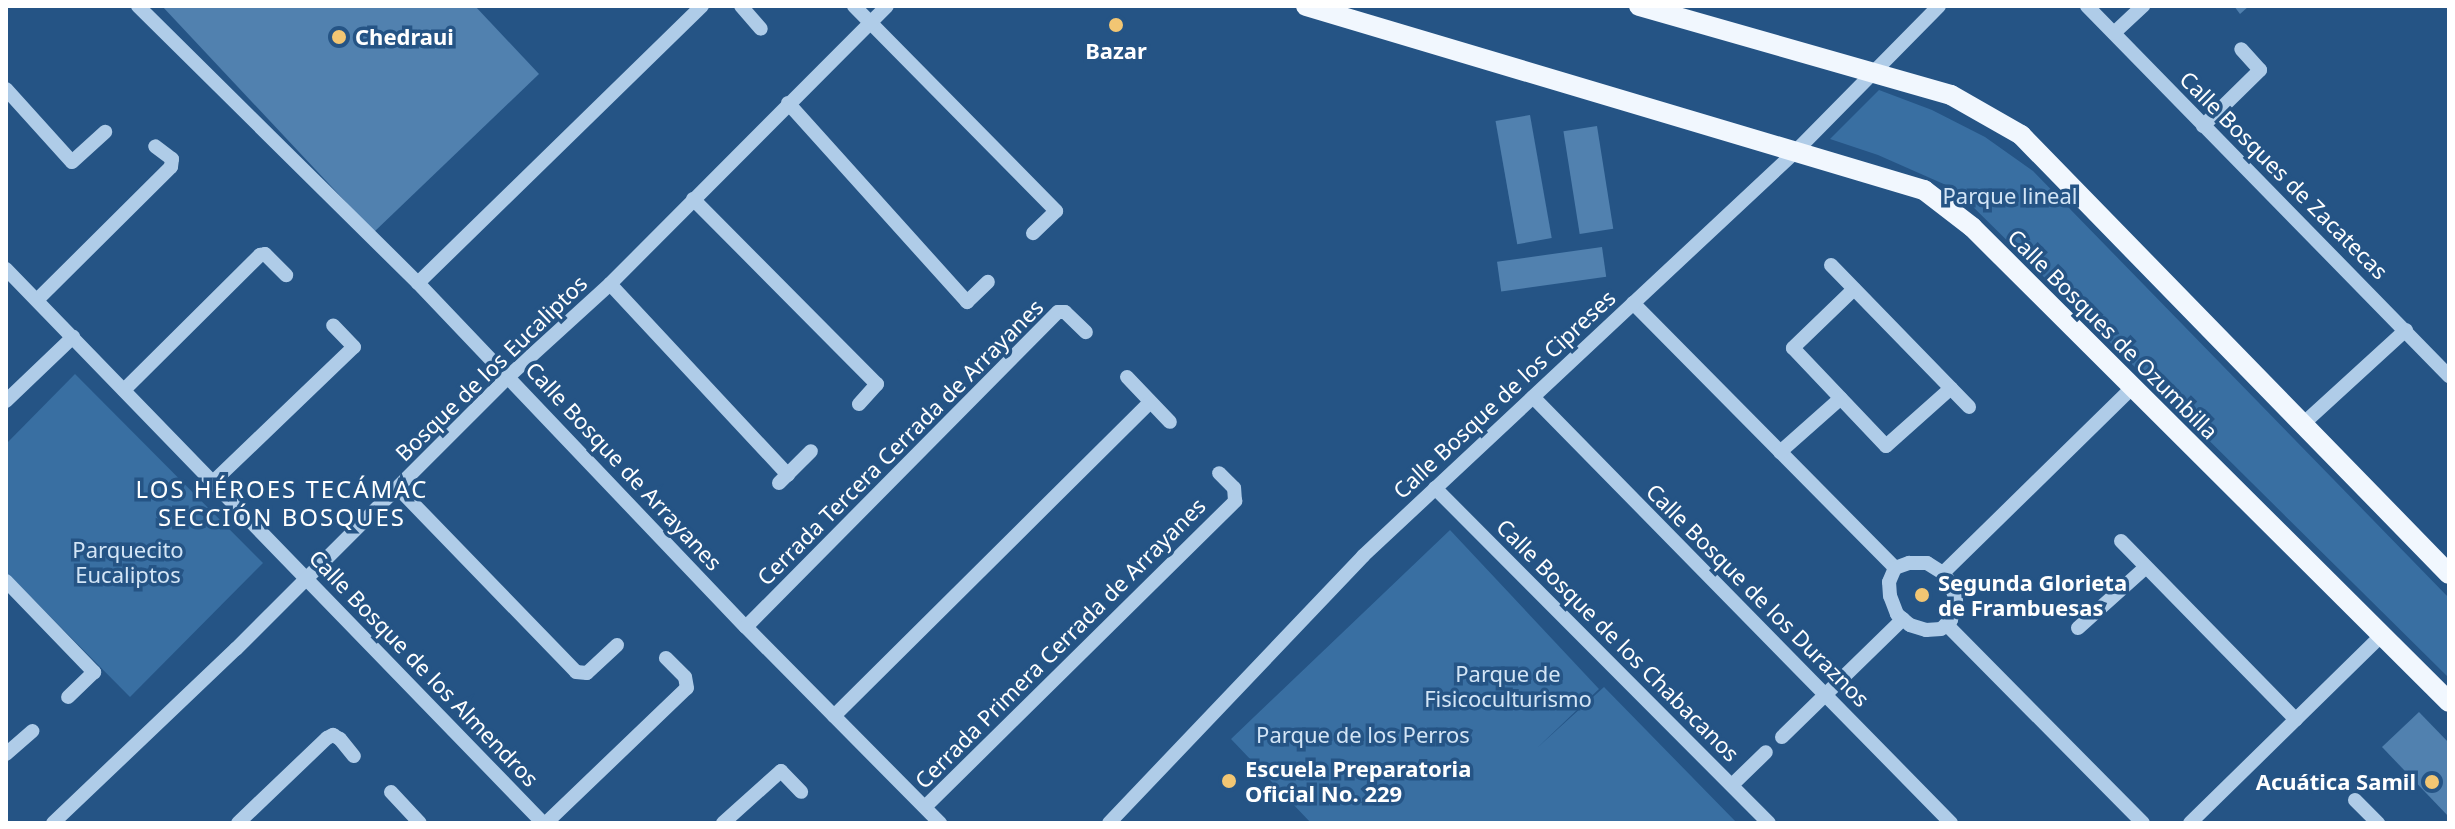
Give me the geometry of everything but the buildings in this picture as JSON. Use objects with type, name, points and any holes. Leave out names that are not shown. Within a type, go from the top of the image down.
[{"type":"main road","name":"Calle Bosques de Ozumbilla","points":[[1306,6],[1924,190],[1972,227],[2449,702]]},
{"type":"main road","points":[[1639,6],[1951,95],[2021,135],[2449,574]]},
{"type":"street","name":"Calle Bosque de Arrayanes","points":[[138,6],[418,283],[746,627],[940,823]]},
{"type":"street","points":[[418,283],[702,6]]},
{"type":"street","points":[[741,6],[761,29]]},
{"type":"street","points":[[854,6],[1056,211],[1033,233]]},
{"type":"street","name":"Bosque de los Eucaliptos","points":[[53,823],[306,579],[509,376],[610,284],[887,6]]},
{"type":"street","name":"Calle Bosque de los Cipreses","points":[[1109,823],[1363,556],[1795,152],[1939,6]]},
{"type":"street","name":"Calle Bosques de Zacatecas","points":[[2087,6],[2449,376]]},
{"type":"street","points":[[2114,33],[2143,6]]},
{"type":"street","points":[[2203,126],[2260,70],[2241,49]]},
{"type":"street","points":[[6,89],[72,162],[105,132]]},
{"type":"street","points":[[788,103],[967,302],[988,282]]},
{"type":"street","points":[[37,300],[171,167],[172,159],[155,146]]},
{"type":"street","points":[[693,199],[877,384],[859,404]]},
{"type":"street","points":[[124,390],[260,255],[265,254],[286,275]]},
{"type":"street","points":[[1831,265],[1969,407]]},
{"type":"street","name":"Calle Bosque de los Almendros","points":[[6,269],[544,823]]},
{"type":"street","points":[[610,284],[783,479],[811,451]]},
{"type":"street","points":[[1854,289],[1793,348],[1886,446],[1951,388]]},
{"type":"street","points":[[1633,303],[1895,568]]},
{"type":"street","name":"Cerrada Tercera Cerrada de Arrayanes","points":[[746,627],[1058,312],[1065,312],[1086,332]]},
{"type":"street","points":[[213,482],[354,347],[333,325]]},
{"type":"street","points":[[2304,423],[2406,330]]},
{"type":"street","points":[[6,401],[73,337]]},
{"type":"street","points":[[1127,377],[1170,422]]},
{"type":"street","points":[[1943,573],[2132,388]]},
{"type":"street","name":"Calle Bosque de los Duraznos","points":[[1533,397],[1951,823]]},
{"type":"street","points":[[1780,452],[1841,398]]},
{"type":"street","points":[[834,716],[1150,402]]},
{"type":"street","name":"Cerrada Primera Cerrada de Arrayanes","points":[[925,807],[1235,501],[1234,488],[1219,473]]},
{"type":"street","points":[[398,488],[576,672],[587,673],[617,645]]},
{"type":"street","name":"Calle Bosque de los Chabacanos","points":[[1435,488],[1769,823]]},
{"type":"street","points":[[2121,541],[2296,720]]},
{"type":"street","points":[[1909,563],[1927,563],[1943,573],[1956,601],[1951,620],[1941,629],[1926,630],[1910,625],[1890,596],[1889,582],[1895,568],[1909,563]]},
{"type":"street","points":[[2078,628],[2146,567]]},
{"type":"street","points":[[6,581],[94,672],[68,697]]},
{"type":"street","points":[[1782,737],[1903,619]]},
{"type":"street","points":[[1946,624],[2143,823]]},
{"type":"street","points":[[2190,823],[2383,634]]},
{"type":"street","points":[[544,823],[687,688],[685,677],[666,658]]},
{"type":"street","points":[[6,754],[32,731]]},
{"type":"street","points":[[238,823],[327,738],[333,735],[340,739],[354,756]]},
{"type":"street","points":[[1732,785],[1766,752]]},
{"type":"street","points":[[723,823],[781,771],[801,792]]},
{"type":"street","points":[[391,792],[420,823]]},
{"type":"street","points":[[2355,800],[2376,822]]},
{"type":"green space","name":"Parque lineal","points":[[1879,90],[1932,110],[1985,137],[2033,171],[2449,598],[2449,678],[1955,189],[1878,155],[1830,139]]},
{"type":"green space","name":"Parquecito Eucaliptos","points":[[75,374],[263,563],[130,697],[6,572],[6,444]]},
{"type":"green space","name":"Parque de los Perros","points":[[1450,530],[1599,689],[1537,748],[1604,687],[1737,823],[1311,823],[1231,739]]},
{"type":"place","name":"Bazar","points":[[1116,25]]},
{"type":"place","name":"Chedraui","points":[[339,37]]},
{"type":"place","name":"Segunda Glorieta de Frambuesas","points":[[1922,595]]},
{"type":"place","name":"Escuela Preparatoria Oficial No. 229","points":[[1229,781]]},
{"type":"place","name":"Acuática Samil","points":[[2432,782]]},
{"type":"district","name":"LOS HÉROES TECÁMAC SECCIÓN BOSQUES","points":[[282,503]]},
{"type":"park label","name":"Parque de Fisicoculturismo","points":[[1508,686]]}]
